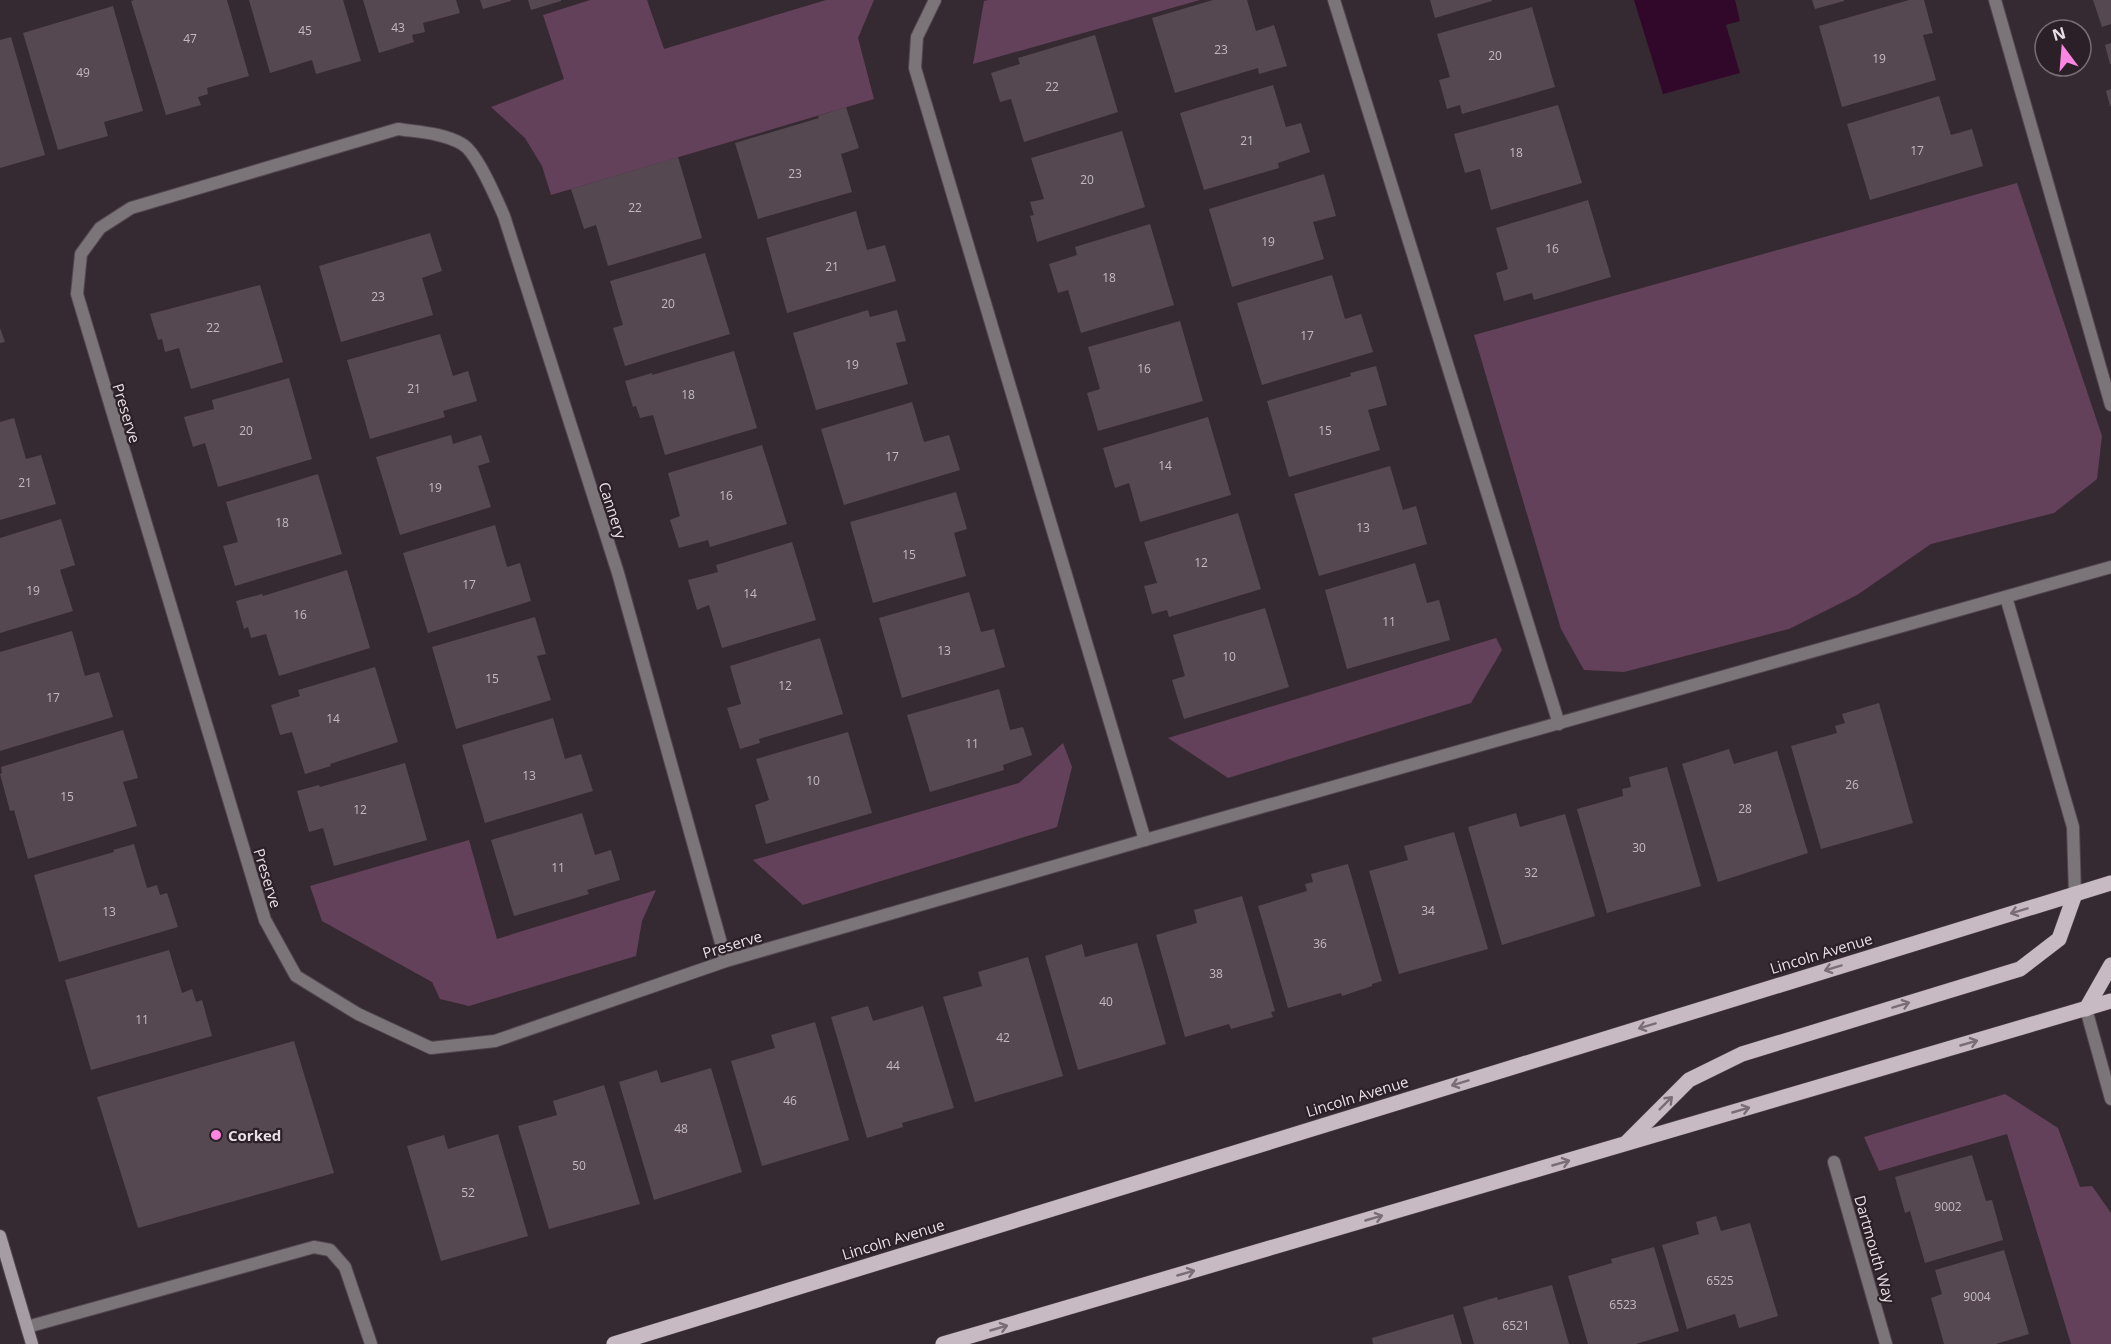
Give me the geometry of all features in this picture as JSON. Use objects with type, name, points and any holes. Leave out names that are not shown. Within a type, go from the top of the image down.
[{"type":"main road","name":"Lincoln Avenue","points":[[614,1344],[2111,883]]},
{"type":"main road","points":[[1625,1144],[1689,1080],[1742,1054],[2020,969],[2059,939],[2075,894]]},
{"type":"main road","points":[[2086,1009],[2111,965]]},
{"type":"main road","points":[[943,1344],[2111,1001]]},
{"type":"street","points":[[935,0],[917,37],[915,68],[1145,840]]},
{"type":"street","points":[[1334,0],[1558,724]]},
{"type":"street","points":[[1995,0],[2111,405]]},
{"type":"street","name":"Preserve","points":[[398,129],[131,208],[100,228],[81,254],[77,294],[265,920],[296,976],[358,1014],[431,1048],[495,1041],[726,961],[2111,567]]},
{"type":"street","name":"Cannery","points":[[398,129],[433,134],[464,144],[483,170],[504,216],[618,573],[726,961]]},
{"type":"street","points":[[2006,597],[2073,827],[2075,894]]},
{"type":"street","points":[[2086,1009],[2111,1099]]},
{"type":"street","name":"Dartmouth Way","points":[[1834,1162],[1886,1344]]},
{"type":"street","points":[[0,1236],[32,1344]]},
{"type":"street","points":[[27,1327],[314,1247],[330,1250],[345,1267],[371,1344]]},
{"type":"shaded area","points":[[590,0],[647,0],[664,49],[826,0],[874,0],[858,38],[874,99],[551,195],[542,166],[525,138],[491,107],[564,79],[543,15]]},
{"type":"shaded area","points":[[1200,0],[973,64],[984,1]]},
{"type":"shaded area","points":[[1634,0],[1735,0],[1740,21],[1726,25],[1740,73],[1663,94]]},
{"type":"shaded area","points":[[2017,183],[2102,436],[2097,479],[2054,513],[1931,544],[1857,595],[1789,629],[1624,672],[1584,670],[1561,629],[1474,335]]},
{"type":"shaded area","points":[[1496,638],[1502,650],[1471,703],[1228,778],[1168,738]]},
{"type":"shaded area","points":[[1063,743],[1072,767],[1057,827],[803,905],[753,860],[1019,783]]},
{"type":"shaded area","points":[[469,840],[497,939],[656,890],[642,921],[636,956],[469,1006],[440,999],[432,982],[322,921],[310,886]]},
{"type":"shaded area","points":[[2005,1094],[2058,1128],[2080,1187],[2092,1186],[2111,1213],[2111,1344],[2071,1344],[2007,1134],[1879,1171],[1864,1137]]},
{"type":"building","points":[[227,0],[249,76],[207,88],[208,94],[198,97],[201,105],[166,115],[131,1]]},
{"type":"building","points":[[249,0],[343,0],[361,61],[316,74],[312,60],[270,73]]},
{"type":"building","points":[[363,0],[456,0],[460,13],[423,23],[425,32],[412,35],[414,42],[379,53]]},
{"type":"building","points":[[480,0],[511,0],[511,1],[483,9]]},
{"type":"building","points":[[528,0],[561,0],[561,1],[531,10]]},
{"type":"building","points":[[1213,0],[1247,0],[1256,31],[1274,25],[1287,66],[1259,74],[1258,68],[1175,93],[1152,18]]},
{"type":"building","points":[[1430,0],[1492,0],[1492,1],[1435,18]]},
{"type":"building","points":[[1812,0],[1844,0],[1844,1],[1815,9]]},
{"type":"building","points":[[1909,0],[1924,0],[1933,33],[1923,35],[1936,80],[1842,107],[1819,26]]},
{"type":"building","points":[[2093,0],[2111,0],[2111,24],[2102,27]]},
{"type":"building","points":[[113,6],[143,111],[104,122],[108,136],[58,150],[23,33]]},
{"type":"building","points":[[1532,7],[1555,87],[1462,114],[1460,105],[1447,109],[1439,80],[1450,77],[1437,34]]},
{"type":"building","points":[[1095,35],[1118,112],[1024,142],[1011,99],[1000,102],[991,73],[1020,64],[1018,58]]},
{"type":"building","points":[[11,37],[45,155],[0,168],[0,40]]},
{"type":"building","points":[[2111,43],[2111,64],[2110,64],[2105,45]]},
{"type":"building","points":[[1273,85],[1286,127],[1301,123],[1310,152],[1278,163],[1279,168],[1204,190],[1180,113]]},
{"type":"building","points":[[2111,89],[2111,106],[2110,106],[2106,91]]},
{"type":"building","points":[[1939,96],[1951,135],[1972,129],[1983,166],[1870,200],[1847,124]]},
{"type":"building","points":[[1558,105],[1582,183],[1491,210],[1480,169],[1465,173],[1454,134]]},
{"type":"building","points":[[846,107],[859,148],[841,154],[852,192],[758,219],[735,143],[819,118],[818,116]]},
{"type":"building","points":[[1122,131],[1145,207],[1037,242],[1030,216],[1034,215],[1030,202],[1044,199],[1031,158]]},
{"type":"building","points":[[678,157],[702,238],[608,266],[596,225],[584,229],[571,189]]},
{"type":"building","points":[[1324,174],[1336,216],[1313,222],[1324,259],[1232,287],[1209,209]]},
{"type":"building","points":[[1588,200],[1611,277],[1534,300],[1532,293],[1504,301],[1496,273],[1508,269],[1496,228]]},
{"type":"building","points":[[856,211],[867,250],[885,245],[896,281],[787,313],[766,238]]},
{"type":"building","points":[[1150,224],[1174,305],[1081,333],[1068,290],[1058,293],[1049,264],[1077,255],[1075,247]]},
{"type":"building","points":[[430,233],[442,271],[422,278],[433,315],[341,342],[319,266]]},
{"type":"building","points":[[705,253],[730,334],[625,366],[613,328],[623,325],[610,281]]},
{"type":"building","points":[[1332,275],[1345,319],[1361,314],[1373,352],[1262,385],[1237,303]]},
{"type":"building","points":[[260,285],[283,362],[191,389],[179,348],[165,352],[162,339],[158,340],[150,314]]},
{"type":"building","points":[[868,310],[870,317],[897,310],[906,341],[896,343],[908,384],[816,410],[793,333]]},
{"type":"building","points":[[1180,321],[1203,401],[1098,431],[1087,393],[1100,389],[1088,347]]},
{"type":"building","points":[[0,328],[5,342],[0,343]]},
{"type":"building","points":[[440,334],[453,376],[468,371],[477,401],[443,411],[445,417],[370,439],[347,360]]},
{"type":"building","points":[[734,351],[757,428],[665,455],[653,415],[640,418],[636,406],[633,407],[625,381]]},
{"type":"building","points":[[1376,366],[1387,405],[1368,410],[1380,450],[1289,477],[1267,401],[1351,376],[1350,373]]},
{"type":"building","points":[[289,378],[312,459],[218,487],[205,443],[193,447],[184,417],[214,409],[212,400]]},
{"type":"building","points":[[912,402],[924,442],[949,435],[960,470],[844,505],[821,429]]},
{"type":"building","points":[[1208,417],[1231,495],[1140,522],[1129,483],[1115,488],[1103,448]]},
{"type":"building","points":[[14,418],[26,459],[41,455],[56,504],[0,520],[0,422]]},
{"type":"building","points":[[451,435],[453,444],[481,435],[490,462],[478,466],[491,507],[400,535],[376,457]]},
{"type":"building","points":[[762,445],[787,524],[710,547],[708,540],[679,548],[670,520],[680,516],[668,473]]},
{"type":"building","points":[[1390,466],[1403,510],[1416,506],[1427,544],[1319,576],[1294,494]]},
{"type":"building","points":[[318,474],[342,554],[235,586],[223,546],[238,542],[226,502]]},
{"type":"building","points":[[956,492],[967,529],[954,533],[966,576],[873,603],[850,522]]},
{"type":"building","points":[[1238,513],[1261,589],[1169,617],[1167,610],[1152,614],[1144,586],[1157,583],[1144,542]]},
{"type":"building","points":[[61,519],[75,565],[60,570],[73,611],[0,633],[0,538]]},
{"type":"building","points":[[495,525],[507,567],[520,563],[531,601],[428,633],[403,553]]},
{"type":"building","points":[[792,542],[816,620],[722,648],[709,605],[697,610],[688,580],[718,572],[716,565]]},
{"type":"building","points":[[1415,563],[1427,603],[1439,600],[1450,640],[1347,669],[1325,590]]},
{"type":"building","points":[[347,570],[370,648],[279,676],[266,634],[251,638],[248,627],[244,629],[236,601],[262,594],[263,596]]},
{"type":"building","points":[[969,592],[981,632],[994,629],[1005,667],[902,698],[879,618]]},
{"type":"building","points":[[1265,608],[1289,687],[1184,719],[1172,680],[1185,676],[1173,635]]},
{"type":"building","points":[[535,617],[546,654],[537,656],[551,700],[456,729],[432,647]]},
{"type":"building","points":[[72,631],[85,676],[99,672],[113,717],[0,751],[0,652]]},
{"type":"building","points":[[820,638],[843,714],[759,739],[760,743],[740,749],[727,708],[741,704],[730,666]]},
{"type":"building","points":[[375,667],[398,742],[305,774],[292,732],[280,735],[271,705],[300,696],[298,690]]},
{"type":"building","points":[[999,689],[1010,730],[1023,727],[1032,755],[1003,765],[1004,770],[930,792],[907,715]]},
{"type":"building","points":[[1879,703],[1913,823],[1821,849],[1791,746],[1837,733],[1835,726],[1845,723],[1842,714]]},
{"type":"building","points":[[553,718],[565,759],[581,754],[593,791],[485,823],[462,745]]},
{"type":"building","points":[[123,730],[138,778],[123,782],[137,826],[28,859],[14,810],[10,811],[0,774],[2,773],[1,767]]},
{"type":"building","points":[[848,732],[872,813],[766,844],[755,805],[769,800],[756,759]]},
{"type":"building","points":[[1729,749],[1734,764],[1777,751],[1808,853],[1718,882],[1682,764]]},
{"type":"building","points":[[405,763],[427,840],[334,866],[323,828],[309,832],[297,791],[319,785],[320,787]]},
{"type":"building","points":[[1667,767],[1701,886],[1607,913],[1577,809],[1623,796],[1622,789],[1631,787],[1629,777]]},
{"type":"building","points":[[582,813],[595,855],[611,850],[620,880],[587,890],[589,894],[514,916],[491,840]]},
{"type":"building","points":[[1516,813],[1520,827],[1565,814],[1595,916],[1502,945],[1468,827]]},
{"type":"building","points":[[1454,832],[1488,949],[1399,974],[1369,871],[1408,860],[1404,846]]},
{"type":"building","points":[[134,844],[147,888],[157,885],[160,895],[167,893],[178,927],[59,962],[34,875]]},
{"type":"building","points":[[1348,864],[1382,981],[1342,996],[1341,993],[1288,1008],[1258,906],[1307,891],[1305,884],[1313,882],[1311,874]]},
{"type":"building","points":[[1242,896],[1275,1011],[1271,1012],[1273,1017],[1231,1029],[1229,1024],[1185,1037],[1156,935],[1197,923],[1194,910]]},
{"type":"building","points":[[1137,943],[1166,1044],[1078,1070],[1045,956],[1082,944],[1085,957]]},
{"type":"building","points":[[169,950],[182,993],[192,989],[196,1002],[202,1000],[212,1036],[91,1070],[65,980]]},
{"type":"building","points":[[1028,957],[1063,1076],[975,1102],[943,997],[982,986],[978,972]]},
{"type":"building","points":[[868,1006],[873,1021],[923,1006],[954,1108],[902,1123],[903,1127],[867,1138],[831,1017]]},
{"type":"building","points":[[815,1022],[849,1140],[762,1166],[731,1061],[775,1048],[771,1035]]},
{"type":"building","name":"Corked","points":[[294,1041],[334,1173],[138,1228],[97,1097]]},
{"type":"building","points":[[711,1068],[742,1172],[654,1200],[619,1082],[657,1070],[661,1083]]},
{"type":"building","points":[[604,1085],[640,1204],[549,1229],[518,1126],[557,1115],[553,1101]]},
{"type":"building","points":[[498,1134],[528,1236],[441,1261],[407,1146],[444,1135],[448,1149]]},
{"type":"building","points":[[1972,1155],[1986,1201],[1992,1200],[2003,1240],[1925,1263],[1910,1211],[1905,1213],[1895,1177]]},
{"type":"building","points":[[1716,1216],[1721,1231],[1750,1223],[1778,1316],[1739,1328],[1735,1314],[1687,1329],[1662,1245],[1699,1234],[1696,1222]]},
{"type":"building","points":[[1654,1247],[1679,1331],[1636,1344],[1588,1344],[1568,1276],[1612,1263],[1611,1259]]},
{"type":"building","points":[[2004,1250],[2029,1334],[1996,1344],[1944,1344],[1931,1298],[1942,1294],[1935,1270]]},
{"type":"building","points":[[1552,1285],[1569,1344],[1474,1344],[1463,1307]]},
{"type":"building","points":[[1453,1314],[1462,1344],[1373,1344],[1372,1338]]},
{"type":"place","name":"Corked","points":[[216,1135]]}]
